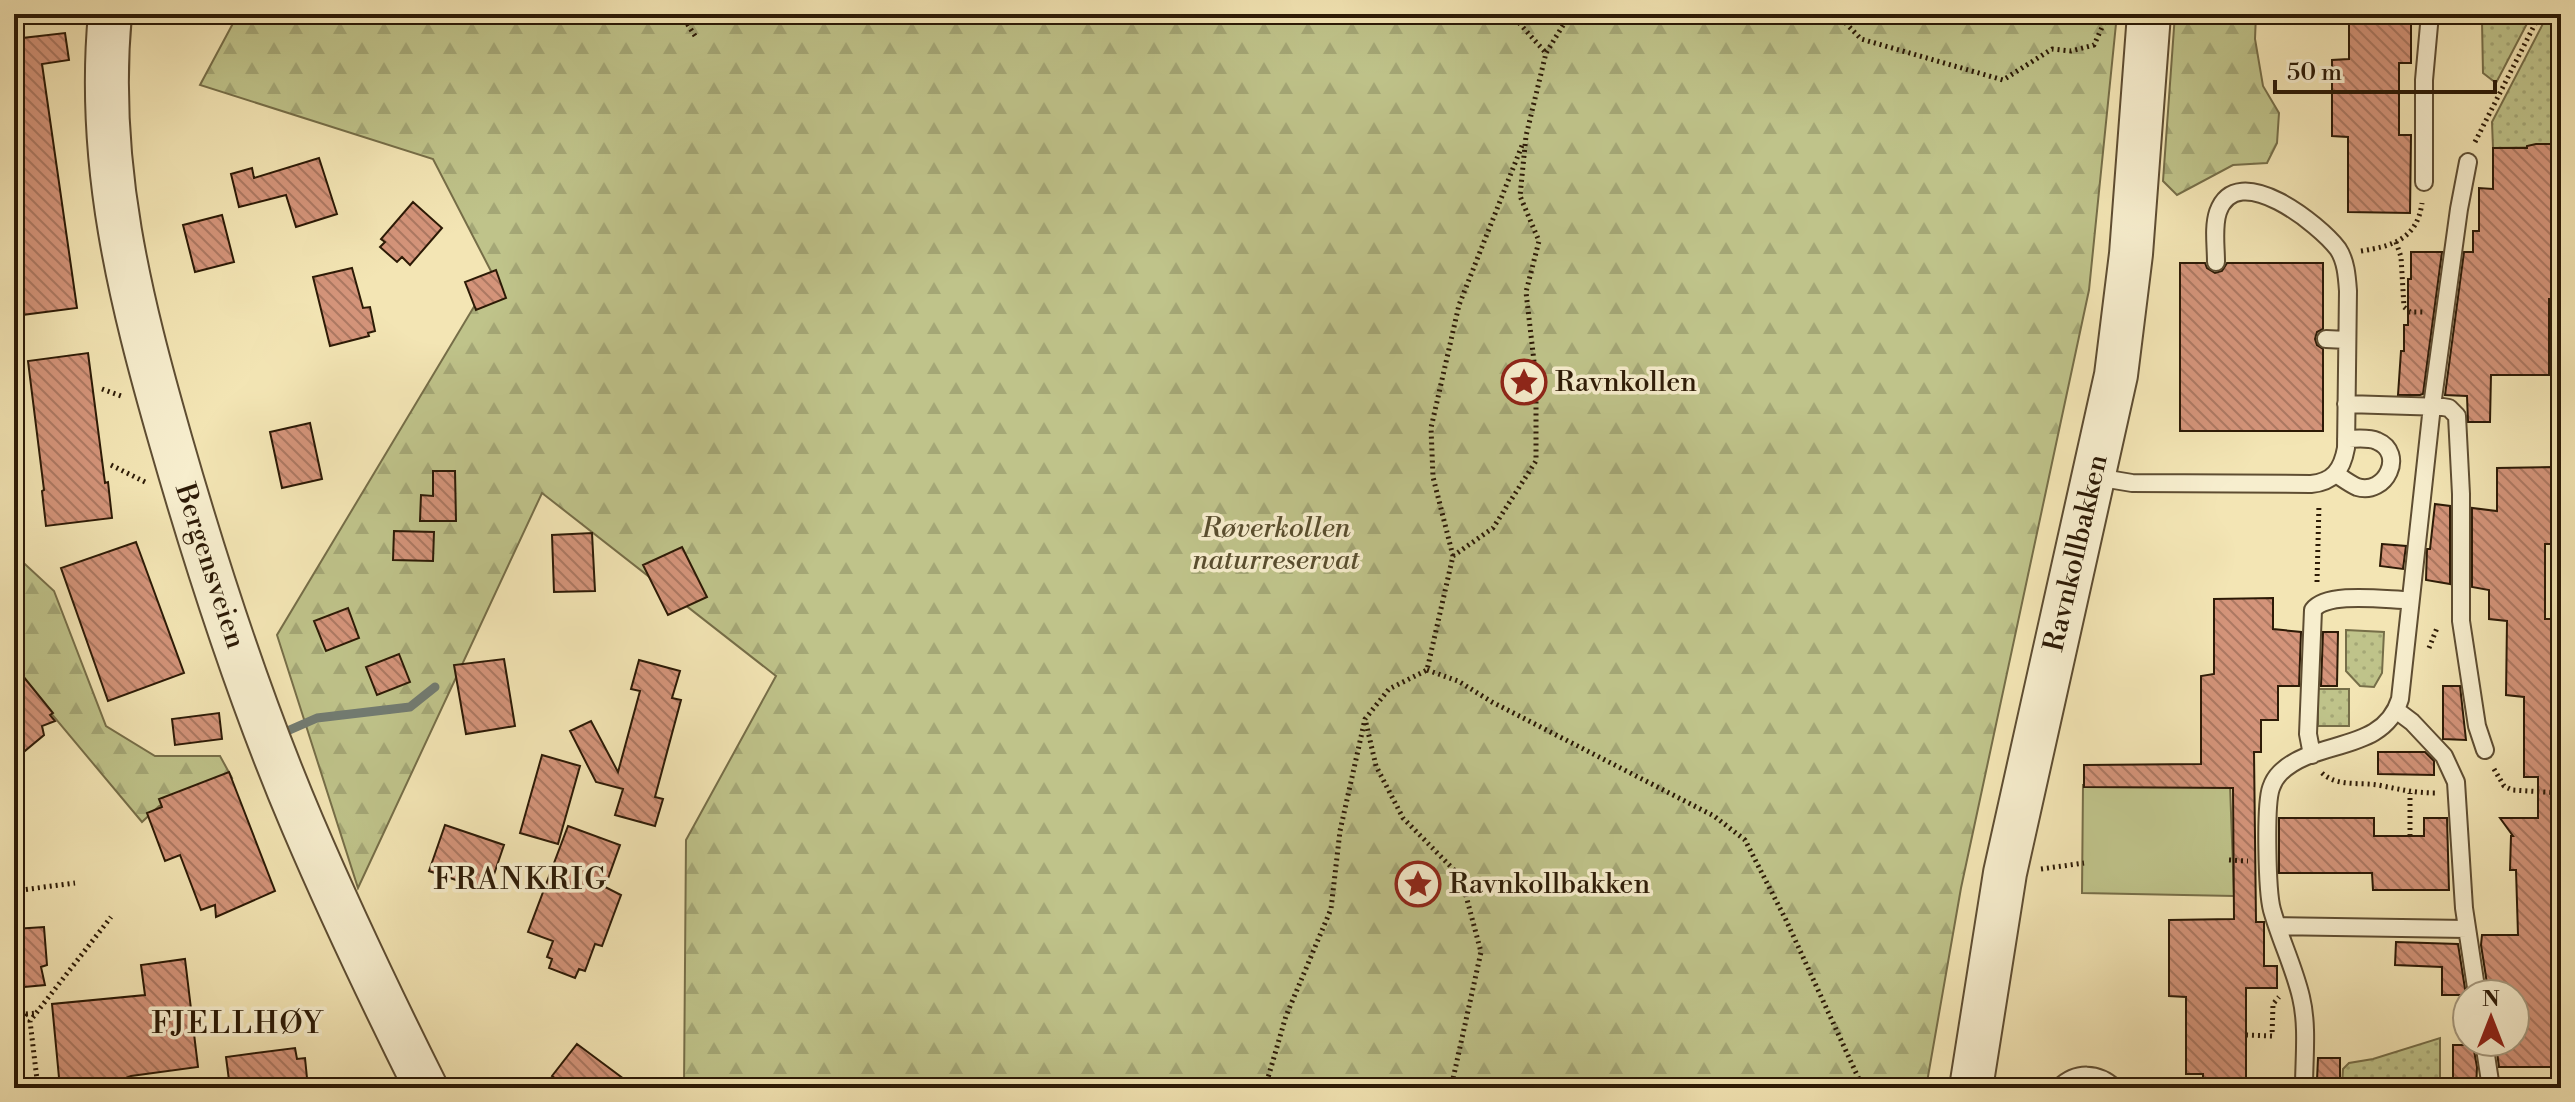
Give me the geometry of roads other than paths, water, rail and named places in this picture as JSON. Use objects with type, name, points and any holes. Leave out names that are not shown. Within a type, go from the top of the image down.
[{"type":"street","name":"Bergensveien","points":[[110,14],[108,118],[118,233],[135,308],[189,506],[241,660],[298,813],[426,1088]]},
{"type":"street","name":"Ravnkollbakken","points":[[1971,1088],[2005,873],[2116,375],[2123,327],[2149,14]]},
{"type":"lane","points":[[2424,182],[2425,55],[2430,14]]},
{"type":"lane","points":[[2304,1088],[2304,1019],[2269,895],[2269,795],[2281,772],[2312,755],[2384,727],[2396,710],[2402,692],[2432,406],[2468,162]]},
{"type":"lane","points":[[2093,477],[2132,483],[2311,484],[2327,481],[2336,474],[2344,457],[2346,439],[2347,276],[2340,251],[2322,233],[2271,197],[2244,191],[2228,198],[2218,212],[2216,262]]},
{"type":"lane","points":[[2326,339],[2347,340]]},
{"type":"lane","points":[[2346,404],[2432,406],[2449,408],[2455,413],[2458,421],[2461,621],[2477,726],[2485,750]]},
{"type":"lane","points":[[2336,474],[2364,488],[2380,484],[2390,472],[2390,457],[2382,444],[2375,440],[2346,439]]},
{"type":"lane","points":[[2312,755],[2308,734],[2313,610],[2318,603],[2334,599],[2410,600]]},
{"type":"lane","points":[[2396,710],[2412,722],[2444,756],[2453,773],[2457,793],[2462,891],[2475,978]]},
{"type":"lane","points":[[2277,926],[2467,929]]},
{"type":"lane","points":[[2486,1058],[2491,1088]]},
{"type":"lane","points":[[2059,1088],[2072,1078],[2089,1076],[2106,1080],[2115,1088]]},
{"type":"waterway","points":[[285,732],[317,718],[410,707],[435,687]]},
{"type":"place","name":"Ravnkollen","points":[[1524,382]]},
{"type":"place","name":"Ravnkollbakken","points":[[1418,884]]},
{"type":"district","name":"FRANKRIG","points":[[521,880]]},
{"type":"district","name":"FJELLHØY","points":[[238,1024]]},
{"type":"park label","name":"Røverkollen naturreservat","points":[[1276,544]]}]
